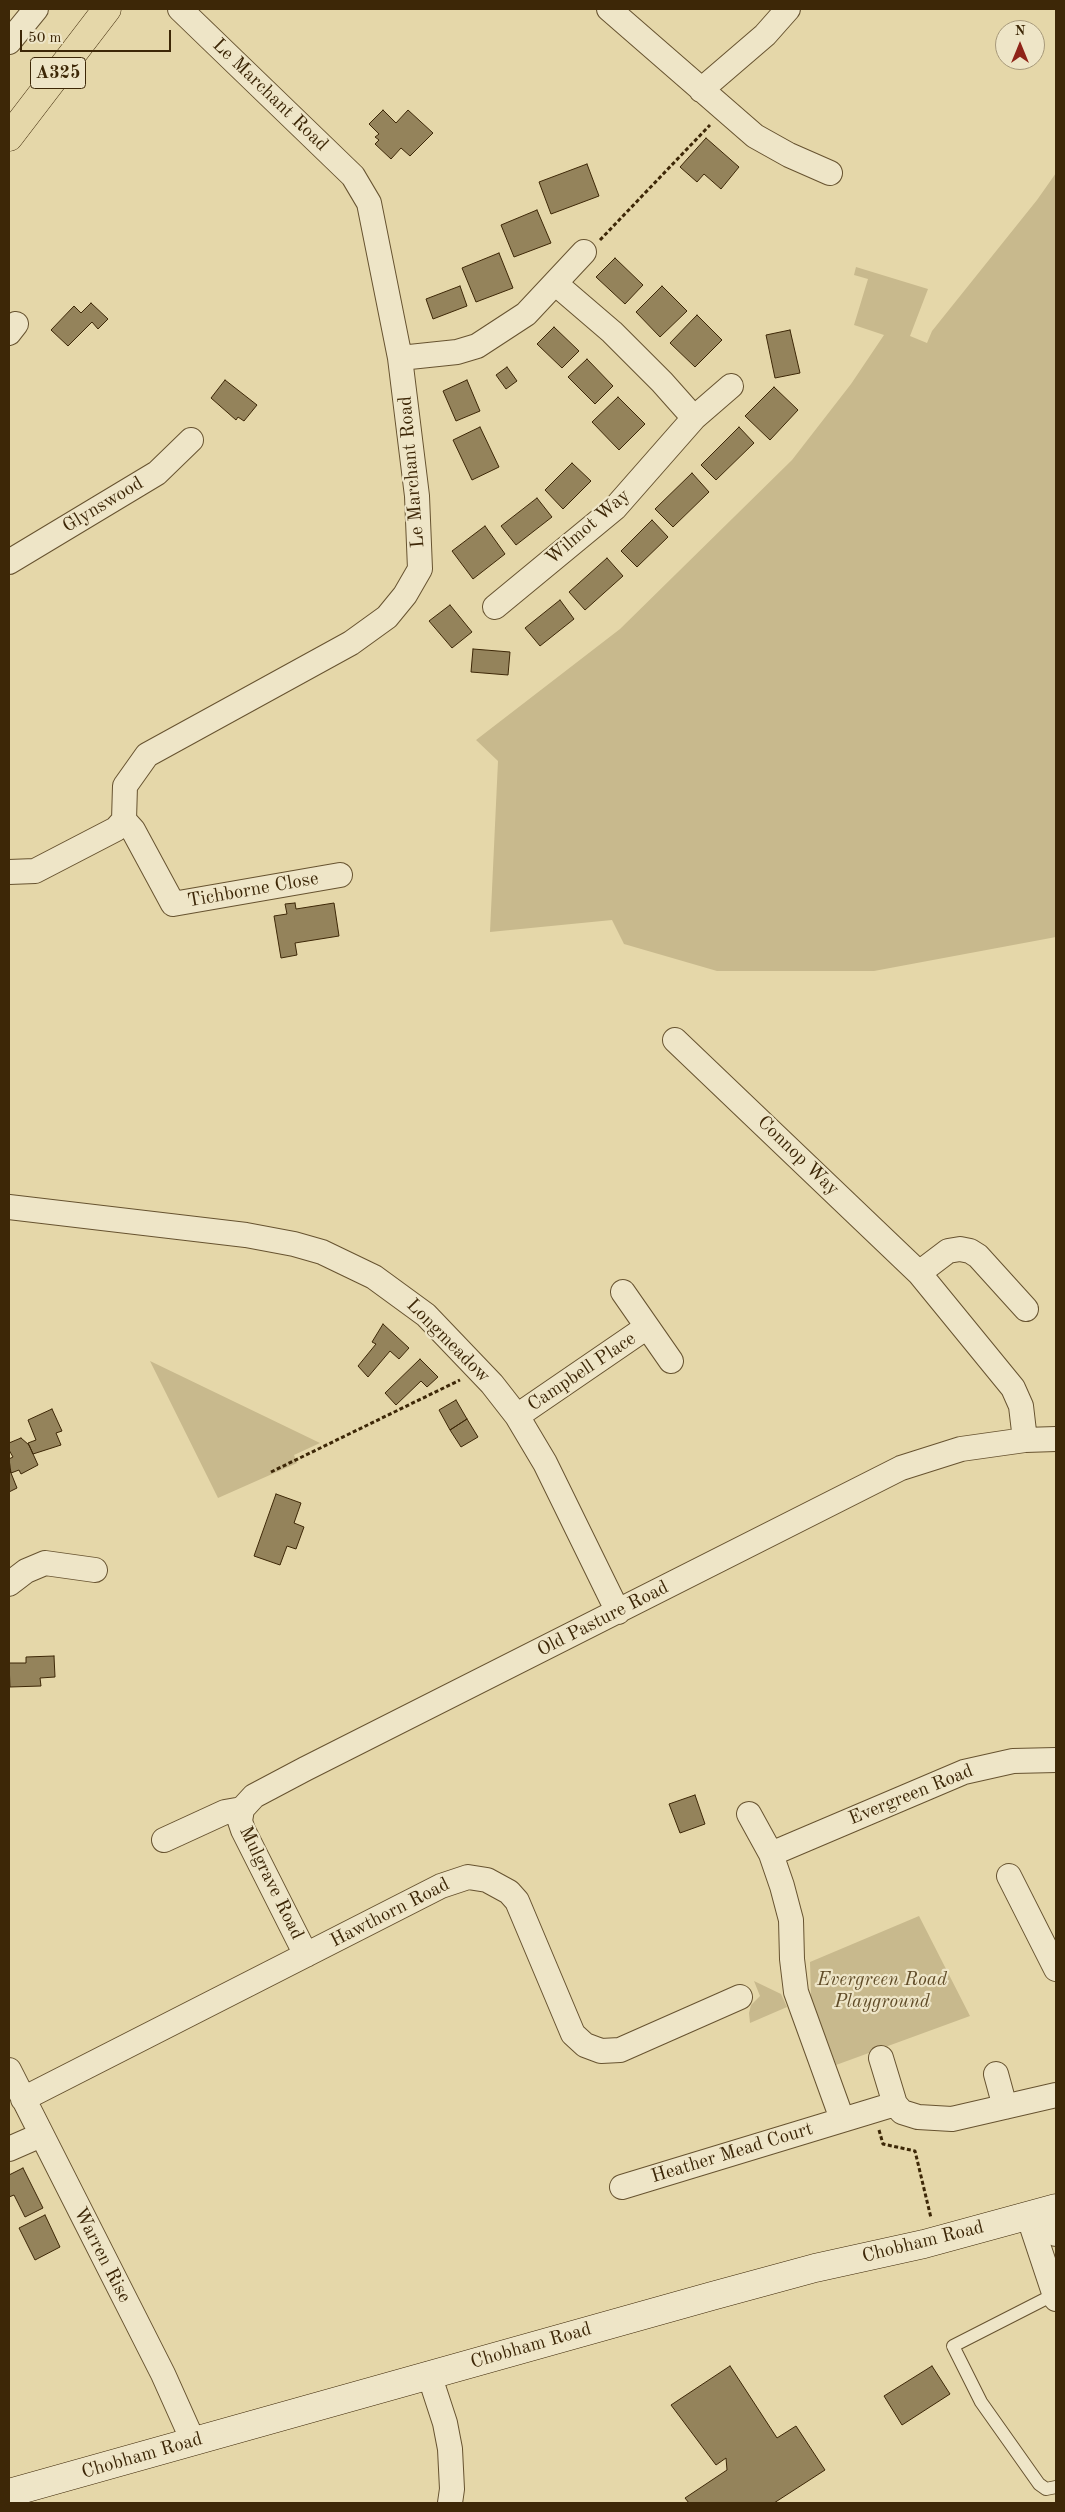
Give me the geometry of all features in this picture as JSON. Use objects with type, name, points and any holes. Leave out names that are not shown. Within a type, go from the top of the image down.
[{"type":"main road","name":"A325","points":[[9,137],[107,9]]},
{"type":"main road","name":"Chobham Road","points":[[9,2493],[429,2374],[815,2268],[1048,2216]]},
{"type":"street","points":[[9,42],[36,9]]},
{"type":"street","name":"Le Marchant Road","points":[[124,820],[125,786],[147,756],[351,643],[386,617],[405,595],[420,569],[417,496],[400,358],[369,203],[353,176],[180,9]]},
{"type":"street","points":[[609,9],[755,136],[789,156],[830,173]]},
{"type":"street","points":[[701,90],[765,35],[788,9]]},
{"type":"street","points":[[400,358],[457,352],[477,346],[526,314],[584,252]]},
{"type":"street","points":[[556,284],[618,338],[662,382],[694,418]]},
{"type":"street","name":"Wilmot Way","points":[[493,607],[615,508],[694,418],[731,386]]},
{"type":"street","name":"Glynswood","points":[[9,562],[157,473],[191,440]]},
{"type":"street","points":[[9,872],[35,871],[116,829],[124,820]]},
{"type":"street","name":"Tichborne Close","points":[[124,820],[133,830],[173,904],[340,875]]},
{"type":"street","name":"Connop Way","points":[[675,1040],[919,1273],[1013,1388],[1021,1406],[1025,1440]]},
{"type":"street","name":"Longmeadow","points":[[9,1207],[246,1235],[294,1244],[322,1252],[374,1277],[426,1315],[492,1384],[518,1416],[544,1463],[618,1612]]},
{"type":"street","points":[[919,1273],[948,1252],[965,1250],[978,1256],[1026,1309]]},
{"type":"street","name":"Campbell Place","points":[[623,1292],[671,1361]]},
{"type":"street","name":"Campbell Place","points":[[518,1416],[647,1327]]},
{"type":"street","name":"Old Pasture Road","points":[[164,1840],[225,1812],[242,1809],[261,1792],[900,1468],[961,1449],[1025,1440],[1056,1439]]},
{"type":"street","points":[[9,1584],[26,1571],[45,1563],[95,1570]]},
{"type":"street","name":"Evergreen Road","points":[[771,1854],[964,1772],[1013,1761],[1056,1760]]},
{"type":"street","name":"Mulgrave Road","points":[[242,1809],[240,1821],[306,1955]]},
{"type":"street","points":[[749,1814],[771,1854],[791,1920],[792,1959],[796,1992],[842,2119]]},
{"type":"street","points":[[1009,1876],[1056,1969]]},
{"type":"street","name":"Hawthorn Road","points":[[23,2099],[450,1882],[476,1877],[499,1886],[517,1901],[572,2034],[585,2045],[601,2051],[620,2050],[740,1997]]},
{"type":"street","points":[[881,2058],[895,2104],[902,2112],[934,2120],[952,2119],[1056,2095]]},
{"type":"street","name":"Warren Rise","points":[[9,2070],[163,2374],[193,2441]]},
{"type":"street","points":[[996,2074],[1005,2107]]},
{"type":"street","name":"Heather Mead Court","points":[[622,2187],[895,2104]]},
{"type":"street","points":[[9,2148],[41,2135]]},
{"type":"street","points":[[1048,2216],[1055,2297]]},
{"type":"street","points":[[429,2374],[450,2449],[452,2489],[450,2503]]},
{"type":"lane","points":[[1055,2297],[953,2346],[981,2402],[1039,2484],[1046,2489],[1056,2486]]},
{"type":"path","points":[[584,252],[600,240],[711,124],[726,112]]},
{"type":"path","points":[[271,1472],[461,1380]]},
{"type":"path","points":[[879,2128],[883,2144],[915,2151],[932,2217],[922,2220]]},
{"type":"green space","points":[[1056,173],[1056,937],[874,971],[717,971],[624,944],[612,920],[490,932],[498,761],[476,740],[620,629],[792,460],[851,384],[884,335],[854,325],[868,279],[854,275],[856,267],[928,289],[910,336],[927,343],[932,331],[1037,200]]},
{"type":"green space","points":[[150,1361],[320,1443],[294,1455],[297,1463],[218,1498]]},
{"type":"green space","name":"Evergreen Road Playground","points":[[919,1916],[970,2016],[836,2065],[811,1997],[810,1962]]},
{"type":"green space","points":[[754,1981],[781,1994],[787,2007],[750,2023],[749,2013],[751,2005],[760,1996]]},
{"type":"building","points":[[383,110],[396,123],[408,110],[433,133],[410,156],[401,148],[391,159],[375,144],[379,140],[375,137],[379,134],[369,124]]},
{"type":"building","points":[[706,138],[739,167],[721,189],[704,174],[697,182],[680,167]]},
{"type":"building","points":[[587,164],[599,196],[551,214],[539,182]]},
{"type":"building","points":[[537,210],[551,243],[514,257],[501,225]]},
{"type":"building","points":[[499,253],[513,288],[476,302],[462,268]]},
{"type":"building","points":[[615,258],[643,285],[625,304],[596,277]]},
{"type":"building","points":[[460,286],[467,306],[433,319],[426,299]]},
{"type":"building","points":[[662,286],[687,311],[660,337],[636,312]]},
{"type":"building","points":[[91,303],[108,319],[98,329],[92,322],[68,346],[51,330],[74,306],[81,313]]},
{"type":"building","points":[[697,315],[722,340],[695,367],[670,343]]},
{"type":"building","points":[[554,327],[579,351],[562,368],[537,344]]},
{"type":"building","points":[[790,330],[800,373],[775,378],[766,335]]},
{"type":"building","points":[[587,359],[613,386],[595,404],[568,377]]},
{"type":"building","points":[[507,367],[517,381],[506,389],[496,375]]},
{"type":"building","points":[[225,380],[257,405],[244,421],[238,417],[236,420],[211,398]]},
{"type":"building","points":[[467,380],[480,411],[456,421],[443,391]]},
{"type":"building","points":[[774,387],[798,410],[770,440],[745,416]]},
{"type":"building","points":[[618,397],[645,424],[619,450],[592,422]]},
{"type":"building","points":[[480,427],[499,467],[472,480],[453,440]]},
{"type":"building","points":[[739,427],[754,443],[716,480],[701,465]]},
{"type":"building","points":[[572,463],[591,481],[563,509],[545,490]]},
{"type":"building","points":[[692,473],[709,492],[673,527],[655,509]]},
{"type":"building","points":[[537,498],[552,517],[516,545],[501,526]]},
{"type":"building","points":[[652,520],[668,537],[637,567],[621,551]]},
{"type":"building","points":[[485,526],[505,554],[473,579],[452,551]]},
{"type":"building","points":[[607,558],[623,576],[585,610],[569,592]]},
{"type":"building","points":[[560,600],[574,619],[540,646],[525,628]]},
{"type":"building","points":[[450,605],[472,632],[452,648],[429,621]]},
{"type":"building","points":[[473,649],[510,652],[508,675],[471,672]]},
{"type":"building","points":[[295,903],[296,909],[334,903],[339,936],[295,943],[297,955],[281,958],[274,916],[287,914],[285,904]]},
{"type":"building","points":[[383,1324],[409,1348],[399,1359],[390,1351],[368,1377],[358,1366],[376,1344],[372,1342]]},
{"type":"building","points":[[420,1359],[438,1377],[427,1387],[421,1381],[396,1405],[385,1393]]},
{"type":"building","points":[[456,1400],[467,1419],[450,1430],[439,1410]]},
{"type":"building","points":[[52,1409],[62,1431],[56,1433],[61,1445],[33,1454],[28,1443],[36,1440],[28,1420]]},
{"type":"building","points":[[467,1419],[478,1437],[461,1447],[450,1430]]},
{"type":"building","points":[[21,1438],[29,1445],[38,1465],[21,1474],[19,1470],[11,1473],[9,1459],[13,1457],[9,1450],[9,1443]]},
{"type":"building","points":[[9,1468],[17,1488],[9,1492]]},
{"type":"building","points":[[276,1494],[301,1503],[294,1523],[304,1527],[296,1549],[287,1546],[280,1565],[254,1556]]},
{"type":"building","points":[[54,1656],[55,1677],[40,1678],[41,1686],[10,1687],[9,1663],[26,1663],[26,1657]]},
{"type":"building","points":[[695,1795],[705,1824],[680,1833],[669,1804]]},
{"type":"building","points":[[23,2168],[43,2208],[25,2217],[14,2195],[9,2197],[9,2175]]},
{"type":"building","points":[[45,2215],[60,2247],[35,2260],[19,2228]]},
{"type":"building","points":[[730,2366],[777,2438],[796,2426],[825,2470],[774,2503],[689,2503],[685,2498],[727,2470],[726,2458],[716,2465],[671,2405]]},
{"type":"building","points":[[932,2366],[950,2394],[902,2425],[884,2396]]}]
